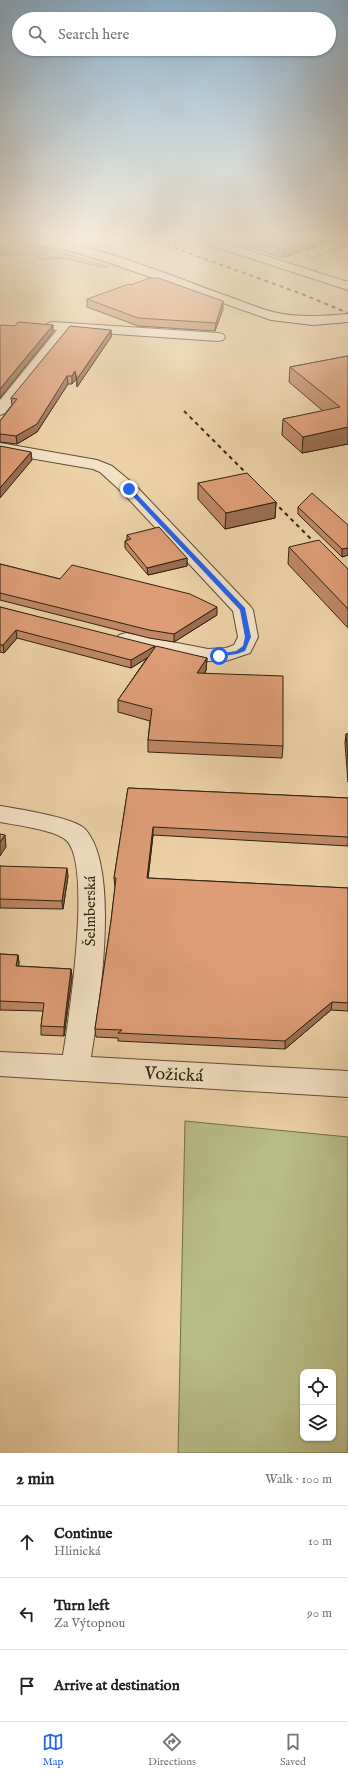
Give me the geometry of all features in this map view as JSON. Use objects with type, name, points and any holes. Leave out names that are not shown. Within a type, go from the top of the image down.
[{"type":"street","points":[[240,305],[271,316],[307,321],[325,321],[348,318]]},
{"type":"street","points":[[0,410],[60,327],[218,337]]},
{"type":"street","points":[[0,448],[97,464],[114,475],[243,610],[248,637],[243,649],[229,654],[208,655],[149,645],[112,635]]},
{"type":"street","name":"Šelmberská","points":[[0,814],[64,829],[76,836],[84,846],[87,854],[90,884],[90,949],[75,1068]]},
{"type":"street","name":"Vožická","points":[[0,1064],[348,1084]]},
{"type":"green space","points":[[185,1121],[348,1137],[348,1453],[178,1453]]},
{"type":"building","points":[[103,305],[222,305],[216,323],[138,318]]},
{"type":"building","points":[[18,322],[53,325],[0,389],[0,326],[15,326]]},
{"type":"building","points":[[70,326],[111,330],[77,379],[75,371],[72,376],[67,376],[37,424],[16,436],[0,434],[0,421],[17,399],[11,398]]},
{"type":"building","points":[[348,356],[348,427],[303,437],[283,419],[340,407],[290,367]]},
{"type":"building","points":[[0,446],[31,452],[0,488]]},
{"type":"building","points":[[247,473],[276,502],[226,513],[198,483]]},
{"type":"building","points":[[312,493],[348,525],[348,548],[342,549],[298,507]]},
{"type":"building","points":[[159,527],[187,558],[147,568],[125,541],[131,539],[127,535]]},
{"type":"building","points":[[319,540],[348,569],[348,609],[289,547]]},
{"type":"building","points":[[0,564],[60,579],[72,565],[190,594],[217,607],[174,634],[149,630],[0,593]]},
{"type":"building","points":[[0,607],[155,646],[131,660],[16,630],[3,645],[0,645]]},
{"type":"building","points":[[156,646],[207,658],[197,673],[283,676],[283,746],[148,740],[152,709],[118,700]]},
{"type":"building","points":[[346,734],[348,734],[348,759]]},
{"type":"building","points":[[128,788],[348,798],[348,837],[153,827],[147,878],[348,888],[348,1003],[332,1002],[285,1041],[118,1033],[122,1030],[95,1029],[111,921],[116,878],[114,878]]},
{"type":"building","points":[[0,834],[5,835],[0,842]]},
{"type":"building","points":[[0,866],[67,868],[62,901],[0,899]]},
{"type":"building","points":[[0,954],[18,955],[16,966],[71,969],[64,1027],[41,1026],[44,1003],[0,1001]]},
{"type":"railway","points":[[328,305],[348,313]]},
{"type":"railway","points":[[184,411],[253,480]]},
{"type":"railway","points":[[268,496],[322,550]]},
{"type":"route","points":[[129,489],[243,610],[248,637],[246,646],[237,653],[219,656]]}]
